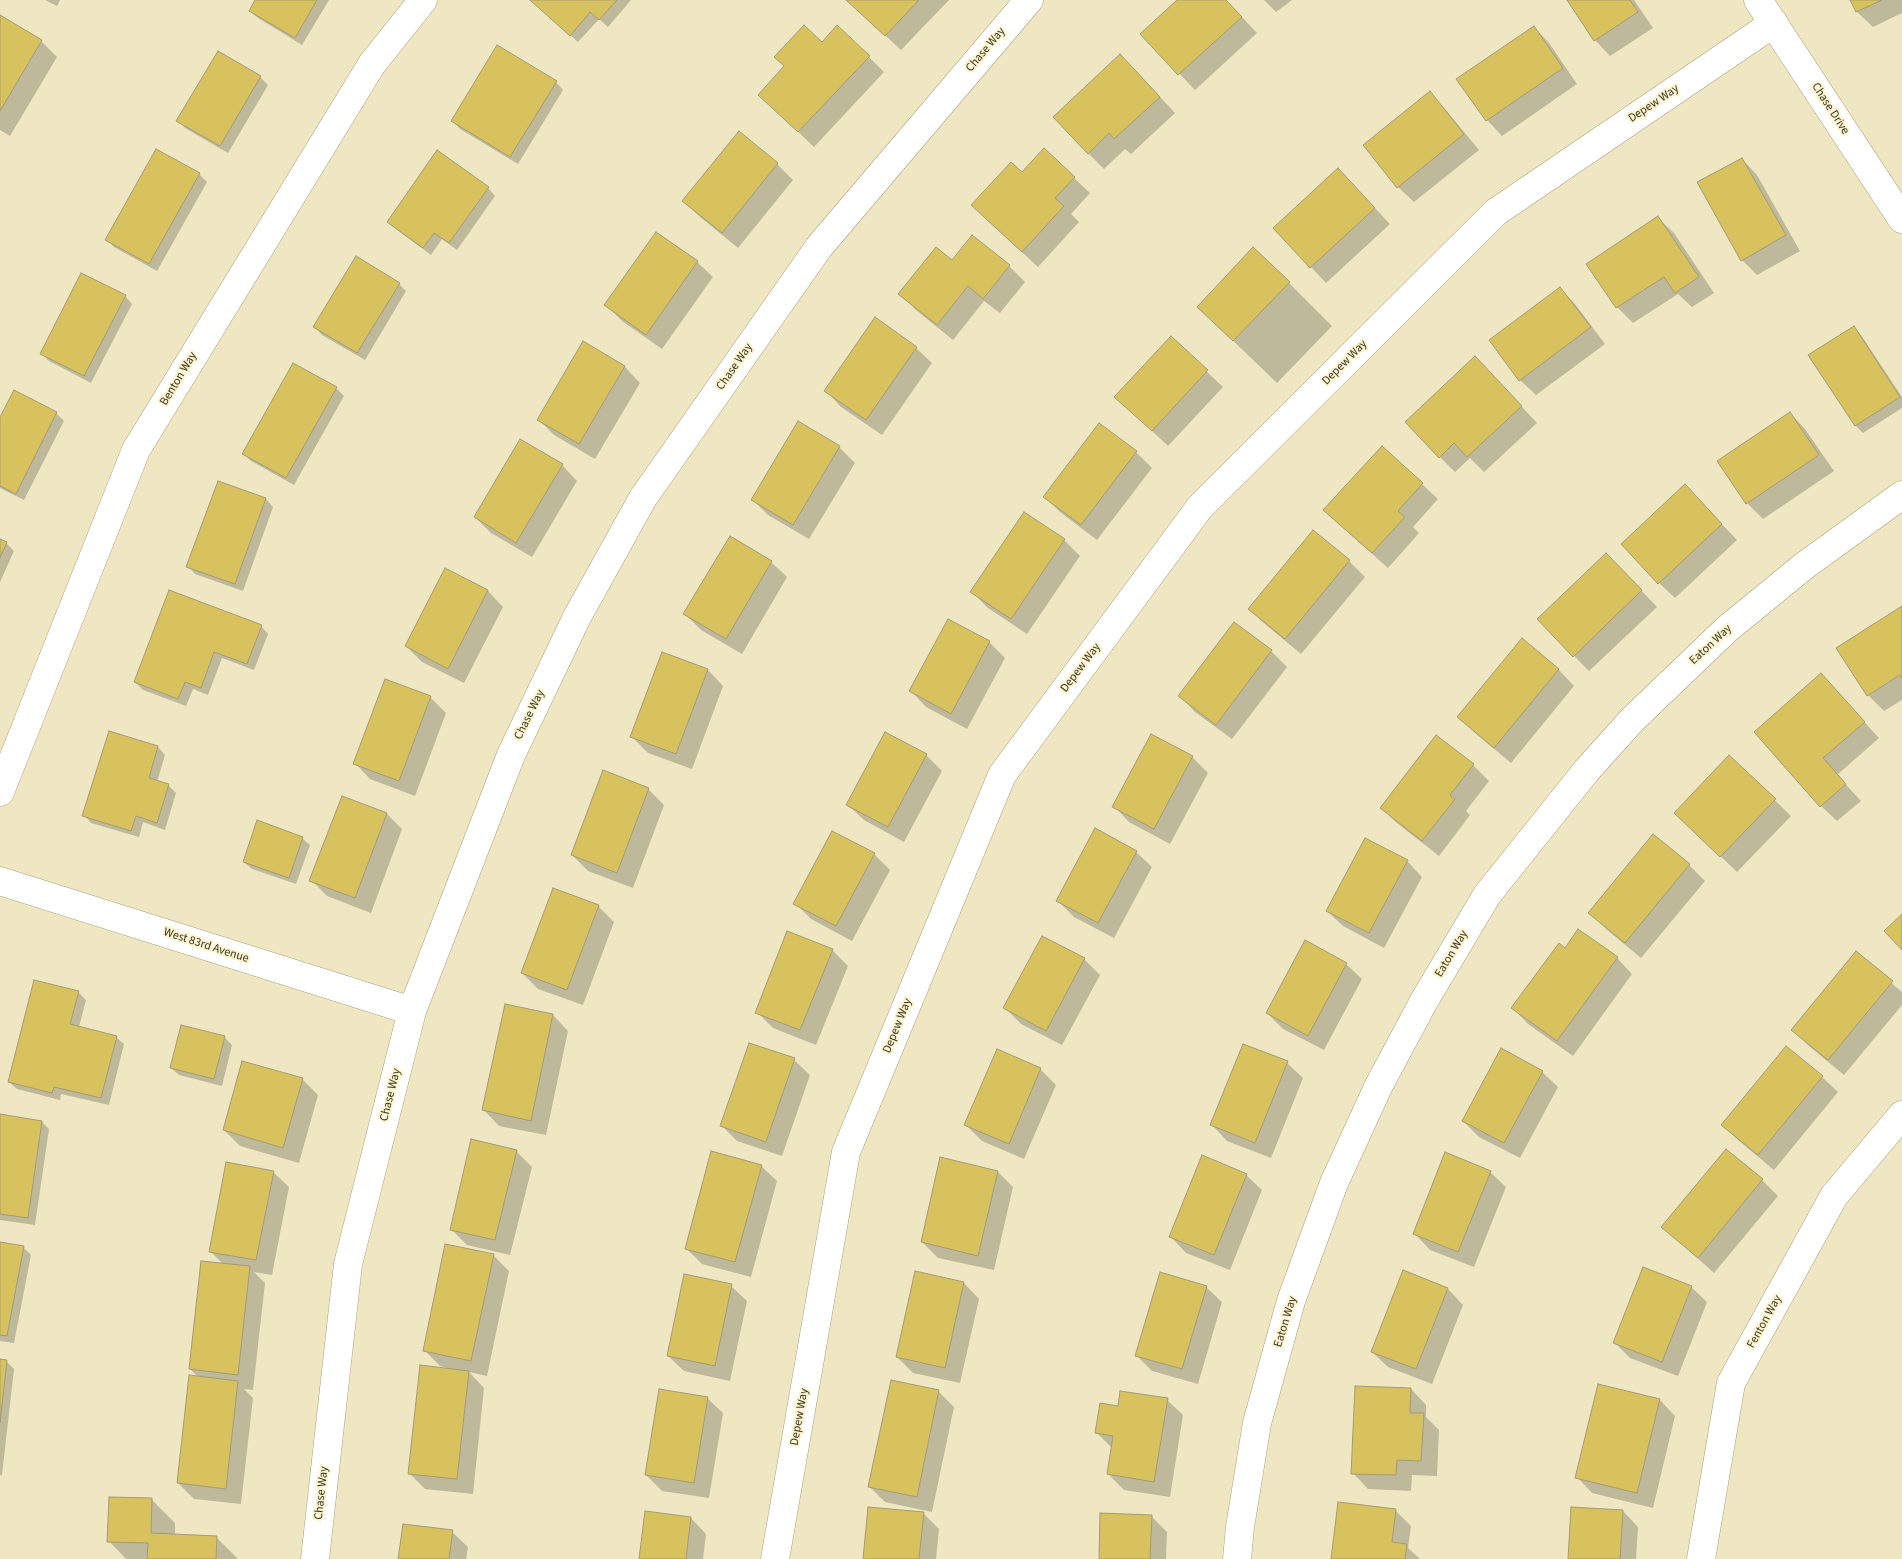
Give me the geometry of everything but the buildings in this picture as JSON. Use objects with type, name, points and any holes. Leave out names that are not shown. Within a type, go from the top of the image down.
[{"type":"street","name":"Benton Way","points":[[0,792],[136,450],[372,64],[423,0]]},
{"type":"street","name":"Chase Way","points":[[315,1559],[348,1264],[412,1012],[511,755],[577,617],[643,498],[819,247],[1029,0]]},
{"type":"street","name":"Chase Drive","points":[[1758,0],[1902,219]]},
{"type":"street","name":"Depew Way","points":[[775,1559],[846,1152],[1002,775],[1200,507],[1496,212],[1774,23]]},
{"type":"street","name":"Eaton Way","points":[[1237,1559],[1240,1527],[1257,1423],[1291,1301],[1334,1183],[1383,1076],[1424,1001],[1488,895],[1587,770],[1632,720],[1727,629],[1804,566],[1902,495]]},
{"type":"street","name":"West 83rd Avenue","points":[[0,881],[412,1012]]},
{"type":"street","name":"Fenton Way","points":[[1701,1559],[1731,1383],[1834,1196],[1902,1115]]}]
